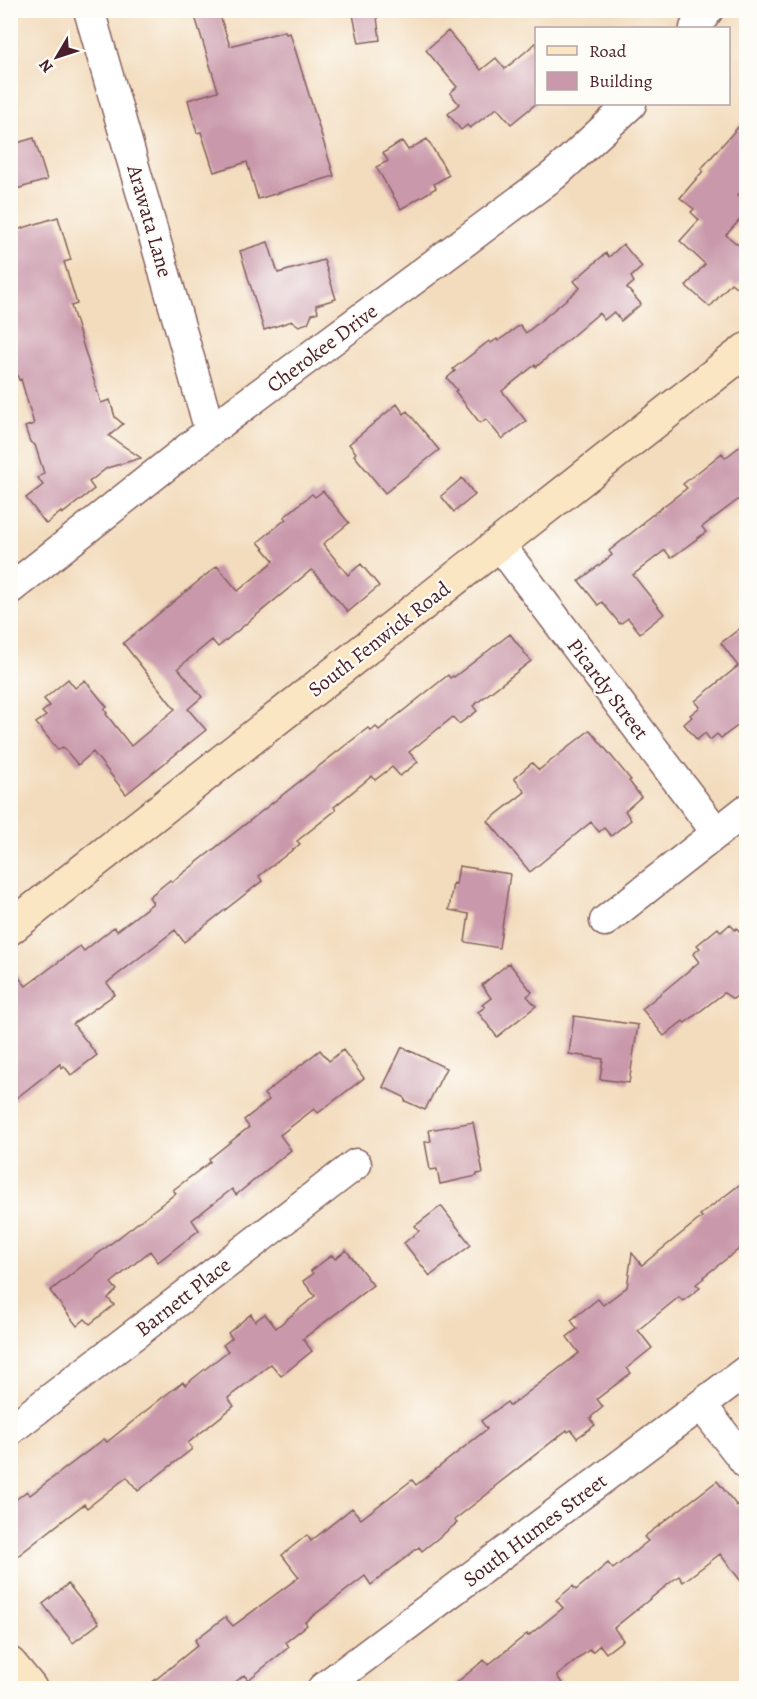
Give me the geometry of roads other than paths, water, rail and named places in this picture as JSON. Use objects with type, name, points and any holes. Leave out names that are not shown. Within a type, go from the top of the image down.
[{"type":"street","name":"Arawata Lane","points":[[89,10],[210,431]]},
{"type":"street","points":[[696,27],[708,10]]},
{"type":"street","name":"Cherokee Drive","points":[[10,589],[210,431],[554,175],[630,105]]},
{"type":"street","name":"South Fenwick Road","points":[[10,928],[747,350]]},
{"type":"street","name":"Picardy Street","points":[[499,544],[717,833]]},
{"type":"street","points":[[605,921],[747,810]]},
{"type":"street","name":"Barnett Place","points":[[10,1430],[356,1164]]},
{"type":"street","name":"South Humes Street","points":[[323,1689],[747,1371]]},
{"type":"street","points":[[702,1406],[747,1463]]},
{"type":"street","points":[[10,1664],[30,1689]]}]
